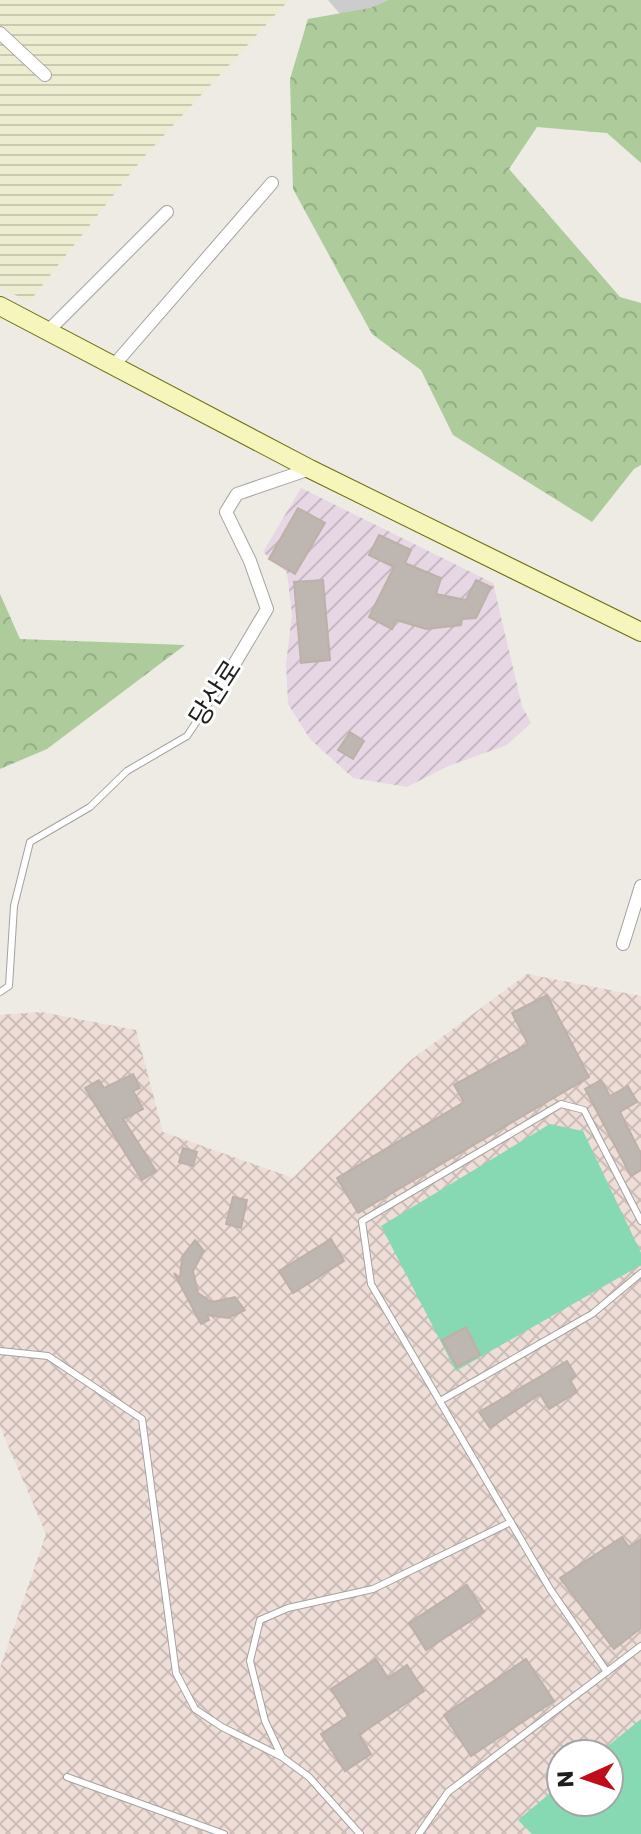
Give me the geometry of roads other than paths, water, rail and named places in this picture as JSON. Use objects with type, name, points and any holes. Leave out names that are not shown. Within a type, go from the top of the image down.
[{"type":"main road","points":[[0,306],[310,469],[641,632]]},
{"type":"street","points":[[0,33],[45,75]]},
{"type":"street","points":[[114,365],[272,183]]},
{"type":"street","points":[[48,331],[167,212]]},
{"type":"street","name":"당산로","points":[[229,673],[267,609],[250,561],[226,512],[237,494],[310,469]]},
{"type":"street","points":[[623,944],[641,886]]},
{"type":"lane","name":"당산로","points":[[0,992],[9,986],[14,906],[30,842],[90,807],[127,771],[187,736],[229,673]]},
{"type":"lane","points":[[607,1672],[550,1589],[371,1284],[362,1221],[561,1104],[584,1110],[641,1221]]},
{"type":"lane","points":[[440,1401],[592,1314],[641,1273]]},
{"type":"lane","points":[[0,1351],[48,1356],[142,1419],[176,1673],[195,1709],[222,1727],[282,1757],[309,1777],[360,1834]]},
{"type":"lane","points":[[282,1757],[265,1721],[250,1661],[260,1620],[288,1608],[373,1589],[511,1522]]},
{"type":"lane","points":[[419,1834],[448,1792],[641,1646]]},
{"type":"lane","points":[[67,1777],[224,1834]]}]
